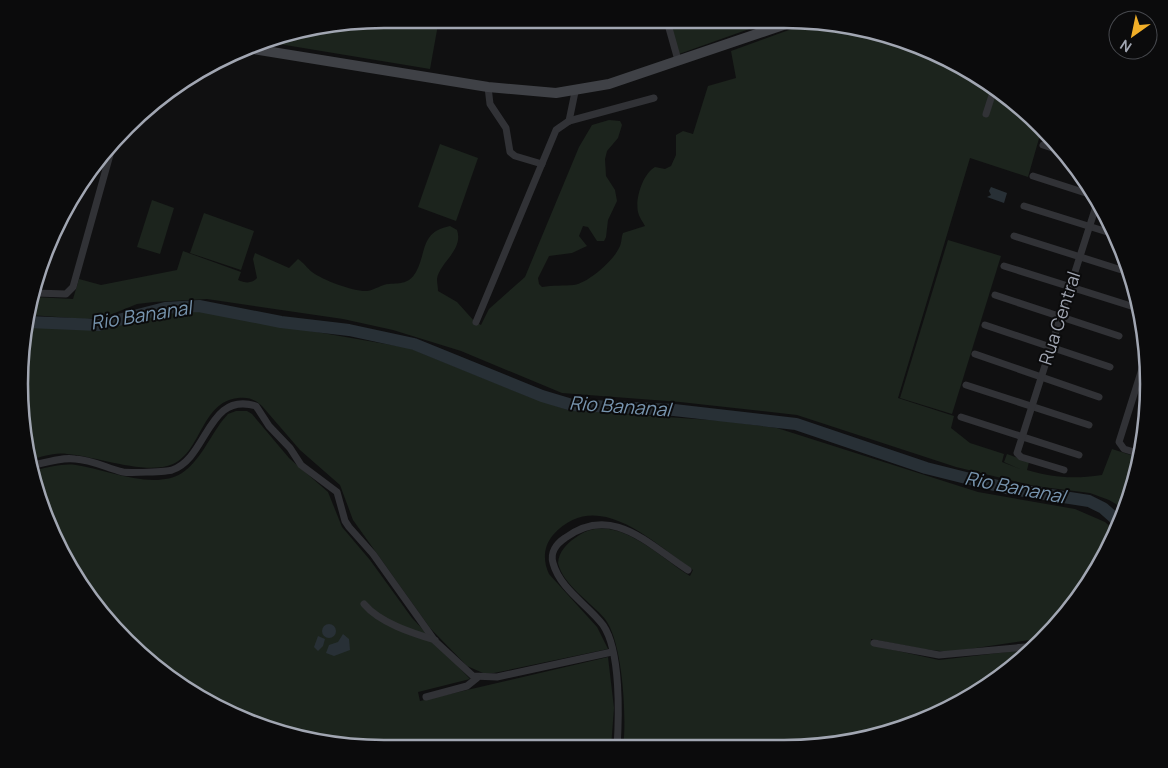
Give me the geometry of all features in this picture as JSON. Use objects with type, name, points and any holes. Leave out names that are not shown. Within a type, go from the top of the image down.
[{"type":"main road","points":[[268,46],[488,87],[539,93],[575,92],[609,84],[774,28]]},
{"type":"street","points":[[669,28],[678,60]]},
{"type":"street","points":[[488,87],[490,104],[508,132],[510,152],[516,156],[542,164]]},
{"type":"street","points":[[569,121],[575,92]]},
{"type":"street","points":[[986,114],[992,95]]},
{"type":"street","points":[[476,322],[556,130],[569,121],[654,98]]},
{"type":"street","points":[[1043,145],[1050,147]]},
{"type":"street","points":[[40,293],[66,294],[73,287],[111,155]]},
{"type":"street","points":[[1033,176],[1084,193]]},
{"type":"street","points":[[1024,206],[1107,233]]},
{"type":"street","name":"Rua Central","points":[[1022,438],[1059,316],[1095,209]]},
{"type":"street","points":[[1014,236],[1122,270]]},
{"type":"street","points":[[1004,266],[1131,306]]},
{"type":"street","points":[[995,295],[1119,336]]},
{"type":"street","points":[[985,325],[1050,345],[1110,367]]},
{"type":"street","points":[[975,354],[1099,397]]},
{"type":"street","points":[[1134,452],[1124,449],[1119,442],[1140,374]]},
{"type":"street","points":[[966,385],[1089,425]]},
{"type":"street","points":[[37,465],[72,458],[95,461],[127,473],[171,470],[184,464],[191,456],[211,423],[220,413],[236,404],[256,406],[270,426],[290,448],[301,465],[337,492],[345,521],[349,528],[373,554],[435,641],[467,672],[477,678],[497,677],[612,652]]},
{"type":"street","points":[[961,417],[1079,455]]},
{"type":"street","points":[[1022,438],[1017,454],[1064,470]]},
{"type":"street","points":[[618,740],[620,711],[612,652],[604,627],[568,588],[555,569],[552,556],[560,542],[584,526],[593,524],[612,526],[629,531],[649,541],[688,570]]},
{"type":"street","points":[[364,604],[373,612],[406,630],[435,641]]},
{"type":"street","points":[[874,643],[925,653],[956,655],[1024,647]]},
{"type":"street","points":[[426,697],[467,686],[477,678]]},
{"type":"shaded area","points":[[361,28],[437,28],[430,69],[278,44],[314,34]]},
{"type":"shaded area","points":[[672,28],[752,28],[679,54]]},
{"type":"shaded area","points":[[794,28],[854,34],[899,46],[942,64],[962,75],[1001,101],[1040,136],[1028,177],[970,158],[898,398],[954,416],[951,428],[970,443],[1004,454],[1002,462],[1020,469],[1004,462],[1007,454],[1029,462],[1027,470],[1046,475],[1073,477],[1102,475],[1112,449],[1133,456],[1119,506],[1090,493],[1035,486],[956,467],[797,415],[680,402],[562,393],[461,351],[393,330],[343,319],[207,299],[137,304],[105,317],[85,319],[34,315],[39,297],[73,299],[79,279],[101,285],[177,270],[183,251],[241,272],[238,280],[243,282],[251,282],[257,278],[253,259],[255,253],[289,268],[298,259],[312,272],[331,282],[355,290],[367,291],[386,284],[404,282],[411,279],[416,272],[429,238],[440,229],[450,226],[457,230],[457,244],[439,273],[437,279],[438,291],[457,302],[475,322],[481,325],[489,309],[525,277],[579,147],[592,125],[609,120],[620,121],[622,125],[618,138],[607,151],[605,159],[606,176],[615,190],[617,201],[608,220],[606,237],[604,241],[597,241],[588,227],[583,226],[579,236],[587,246],[572,253],[549,256],[538,278],[539,284],[542,287],[574,285],[586,280],[599,271],[616,253],[621,244],[623,233],[645,226],[637,206],[641,187],[647,175],[655,167],[665,169],[671,166],[676,155],[676,135],[683,131],[693,134],[708,86],[736,78],[731,51]]},
{"type":"shaded area","points":[[440,144],[478,158],[456,221],[418,207]]},
{"type":"shaded area","points":[[991,187],[1007,193],[1004,203],[987,197],[991,195],[989,191]]},
{"type":"shaded area","points":[[152,200],[174,208],[160,254],[137,247]]},
{"type":"shaded area","points":[[204,213],[254,231],[241,270],[190,253]]},
{"type":"shaded area","points":[[948,240],[1001,256],[952,414],[900,398]]},
{"type":"shaded area","points":[[192,310],[219,312],[259,322],[409,348],[527,396],[568,410],[724,421],[777,428],[978,492],[1075,509],[1105,522],[1110,527],[1093,562],[1067,601],[1031,640],[949,652],[871,639],[871,645],[939,660],[1021,650],[982,680],[942,704],[899,722],[854,734],[807,740],[624,740],[624,701],[620,662],[616,645],[605,619],[565,579],[558,563],[561,552],[575,538],[590,530],[605,529],[620,532],[635,539],[690,576],[693,570],[643,534],[625,524],[607,517],[588,516],[570,521],[553,535],[547,544],[546,564],[549,574],[597,627],[608,649],[494,673],[483,673],[467,666],[430,628],[353,520],[340,485],[300,450],[262,406],[254,400],[238,398],[226,401],[216,408],[183,458],[173,464],[162,467],[135,467],[79,455],[57,454],[35,458],[28,407],[28,361],[32,326],[95,330],[133,320]]},
{"type":"shaded area","points":[[236,411],[247,411],[252,414],[289,458],[328,492],[342,527],[370,560],[412,618],[470,679],[418,692],[420,701],[608,657],[614,708],[612,740],[361,740],[314,734],[269,722],[226,704],[186,680],[149,652],[101,601],[75,562],[64,542],[46,499],[38,470],[53,466],[76,465],[129,477],[158,480],[171,478],[182,473],[194,462],[228,414]]},
{"type":"shaded area","points":[[329,624],[334,626],[336,631],[334,636],[329,638],[324,636],[322,631],[324,626]]},
{"type":"shaded area","points":[[343,634],[349,639],[350,650],[334,656],[326,653],[329,645],[338,642]]},
{"type":"shaded area","points":[[318,636],[325,639],[323,646],[318,651],[314,647]]},
{"type":"waterway","name":"Rio Bananal","points":[[33,322],[99,325],[165,308],[199,306],[281,322],[349,330],[414,344],[542,396],[572,405],[674,410],[796,424],[926,468],[1006,488],[1089,501],[1103,508],[1114,518]]}]
